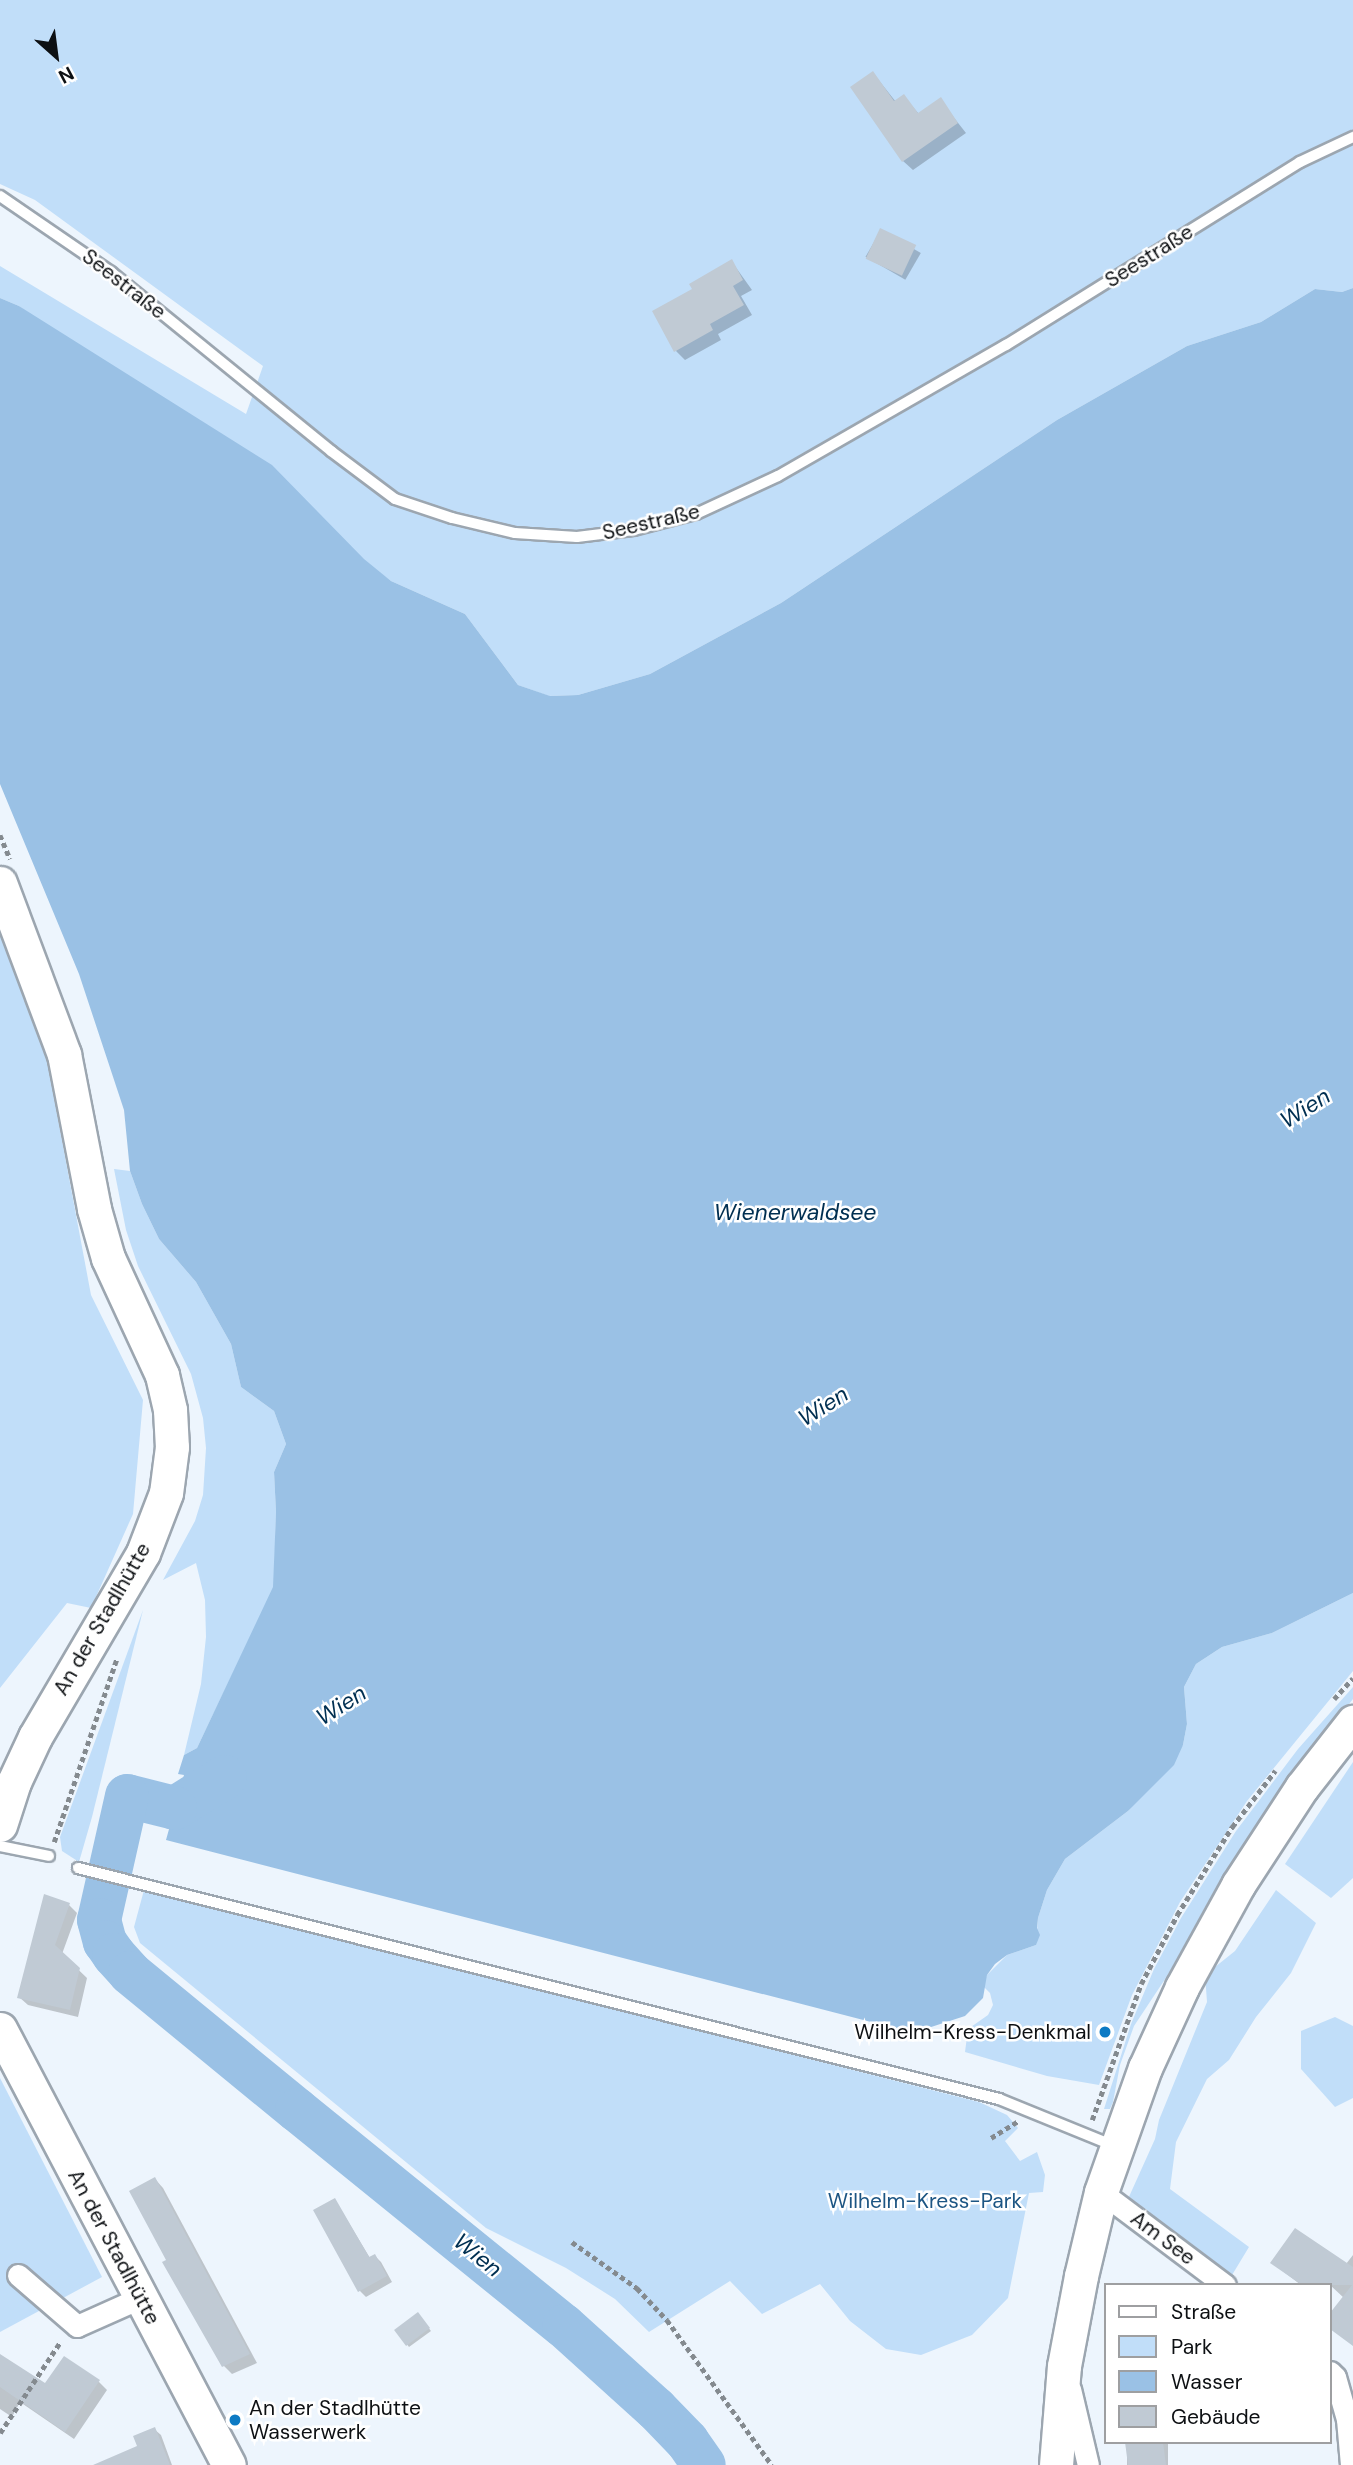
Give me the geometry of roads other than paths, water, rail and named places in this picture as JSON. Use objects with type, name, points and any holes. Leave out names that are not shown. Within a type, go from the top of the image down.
[{"type":"main road","name":"An der Stadlhütte","points":[[0,1825],[35,1737],[143,1553],[166,1493],[172,1447],[170,1410],[162,1375],[108,1258],[94,1209],[64,1054],[5,872]]},
{"type":"main road","points":[[1056,2465],[1064,2366],[1078,2287],[1101,2192],[1145,2068],[1182,1987],[1238,1885],[1303,1787],[1353,1723]]},
{"type":"main road","name":"An der Stadlhütte","points":[[0,2029],[229,2465]]},
{"type":"street","name":"Am See","points":[[1101,2192],[1222,2283]]},
{"type":"street","points":[[18,2275],[77,2326],[140,2298]]},
{"type":"street","points":[[1064,2366],[1088,2465]]},
{"type":"street","points":[[1332,2374],[1347,2419],[1352,2465]]},
{"type":"lane","name":"Seestraße","points":[[0,196],[111,272],[331,451],[395,499],[452,518],[515,533],[577,537],[634,530],[696,514],[778,476],[1006,345],[1300,162],[1353,137]]},
{"type":"lane","points":[[0,1846],[49,1856]]},
{"type":"lane","points":[[78,1868],[999,2099],[1116,2147]]},
{"type":"water","name":"Wienerwaldsee","points":[[1353,288],[1353,1593],[1272,1633],[1222,1647],[1196,1664],[1184,1687],[1187,1724],[1183,1745],[1174,1765],[1128,1811],[1065,1859],[1047,1890],[1038,1918],[1037,1928],[1040,1935],[1036,1945],[1007,1955],[995,1964],[987,1975],[983,1998],[965,2016],[928,2028],[902,2030],[166,1840],[184,1775],[178,1774],[184,1755],[197,1748],[273,1587],[276,1512],[274,1472],[286,1444],[274,1411],[241,1387],[231,1344],[196,1282],[159,1239],[142,1204],[130,1171],[124,1110],[79,974],[0,784],[0,298],[19,306],[272,465],[364,559],[391,581],[465,614],[518,685],[550,696],[578,695],[650,674],[781,603],[1057,420],[1187,346],[1261,322],[1315,289],[1342,292]]},
{"type":"waterway","name":"Wien","points":[[225,1777],[175,1808],[127,1796],[99,1920],[105,1942],[114,1955],[130,1973],[564,2326],[656,2409],[687,2441],[704,2465]]},
{"type":"place","name":"Wilhelm-Kress-Denkmal","points":[[1105,2032]]},
{"type":"place","name":"An der Stadlhütte Wasserwerk","points":[[235,2420]]},
{"type":"park label","name":"Wilhelm-Kress-Park","points":[[925,2201]]}]
